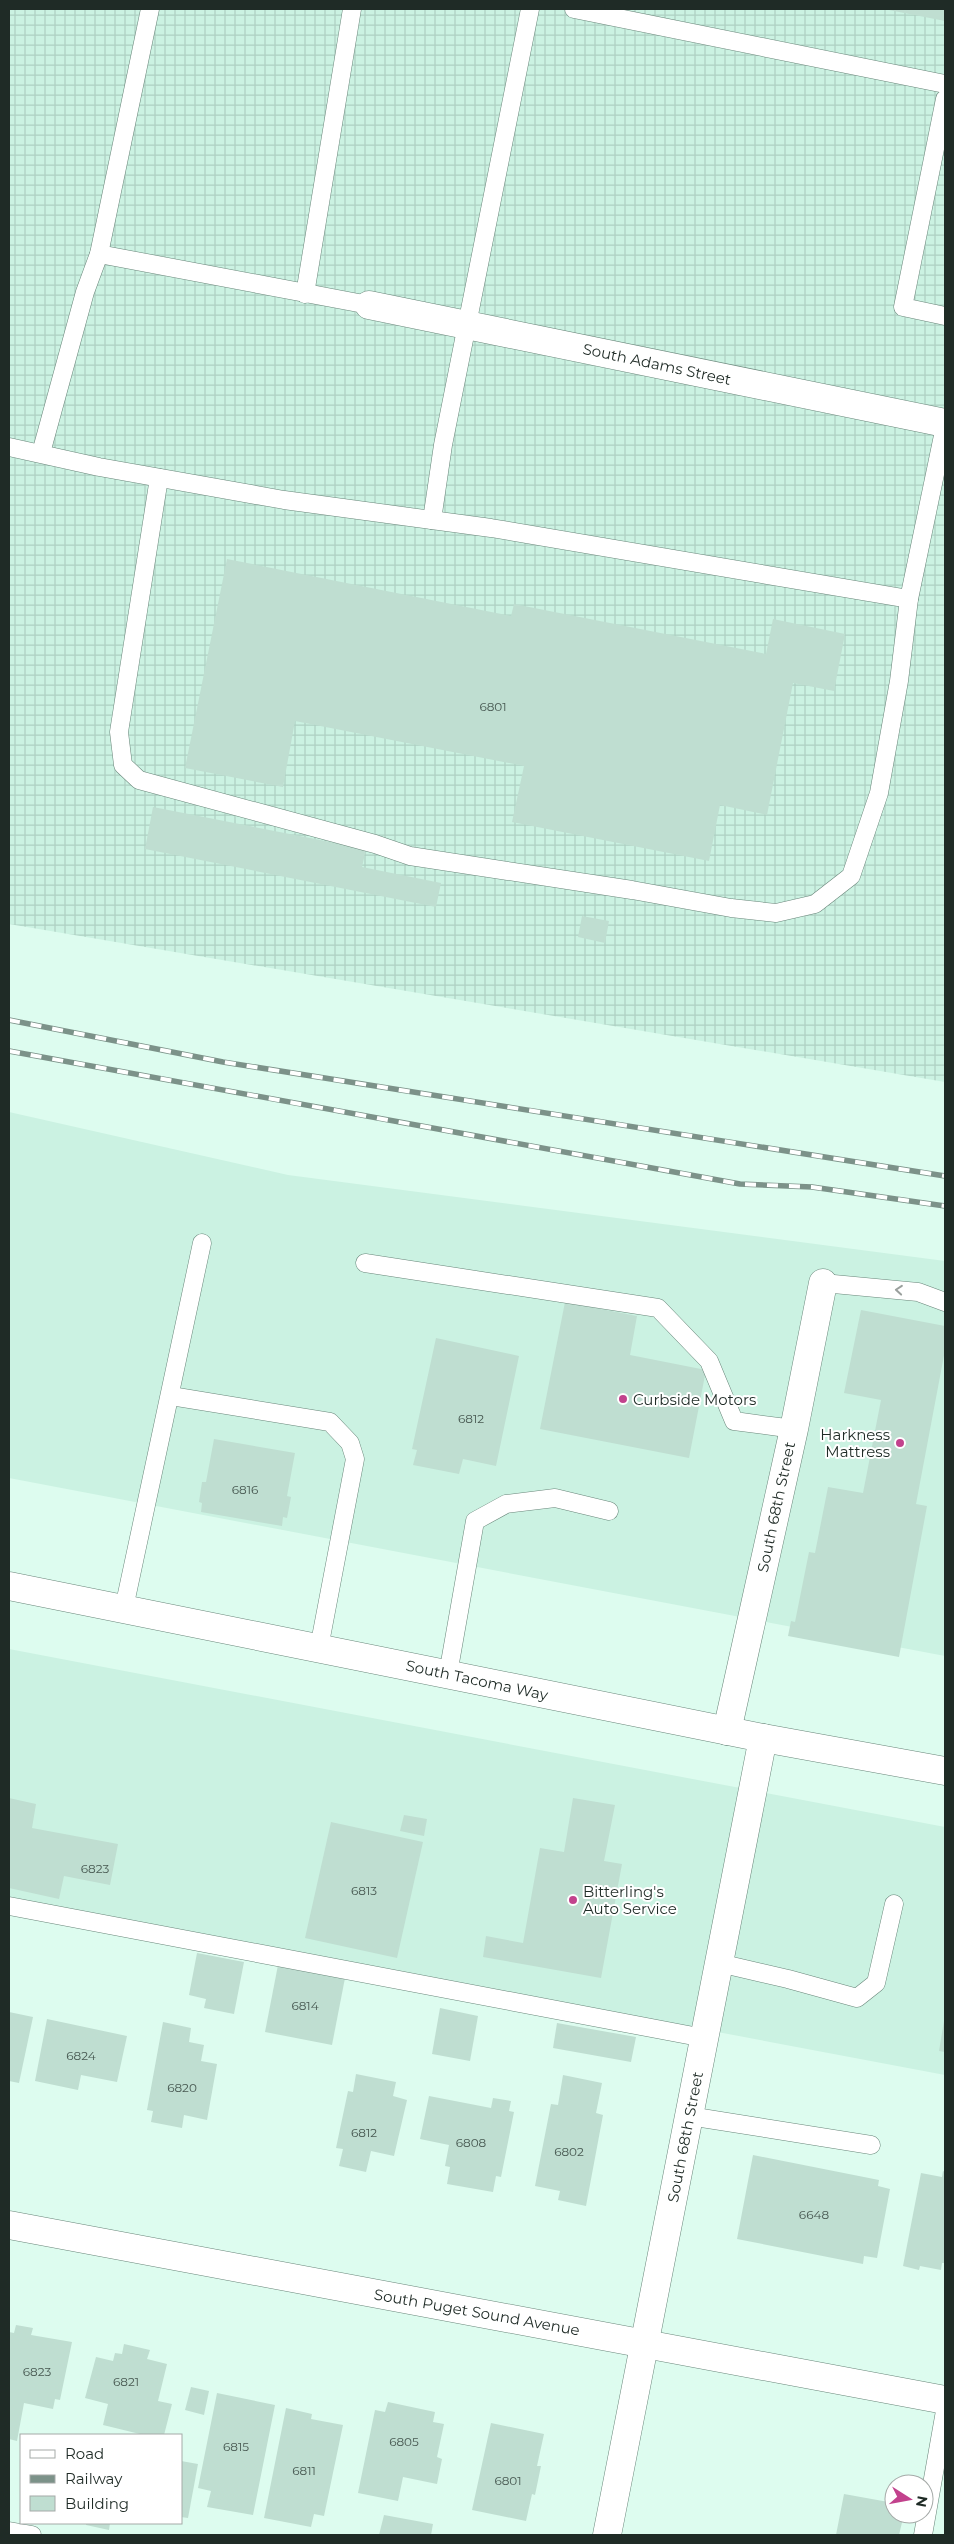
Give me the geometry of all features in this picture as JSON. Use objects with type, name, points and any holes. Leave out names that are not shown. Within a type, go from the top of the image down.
[{"type":"street","name":"South Adams Street","points":[[369,305],[945,425]]},
{"type":"street","name":"South 68th Street","points":[[727,1731],[794,1429],[823,1283]]},
{"type":"street","name":"South Tacoma Way","points":[[9,1586],[727,1731],[945,1771]]},
{"type":"street","name":"South 68th Street","points":[[607,2535],[763,1738]]},
{"type":"street","name":"South Puget Sound Avenue","points":[[9,2225],[645,2342],[945,2400]]},
{"type":"lane","points":[[41,453],[85,292],[99,254],[150,9]]},
{"type":"lane","points":[[305,294],[352,9]]},
{"type":"lane","points":[[432,520],[443,445],[530,9]]},
{"type":"lane","points":[[574,9],[945,84]]},
{"type":"lane","points":[[945,99],[904,307],[945,316]]},
{"type":"lane","points":[[99,254],[369,305]]},
{"type":"lane","points":[[159,478],[119,732],[123,764],[139,780],[366,842],[410,856],[632,890],[731,908],[776,913],[816,904],[851,876],[879,793],[899,680],[909,599],[945,425]]},
{"type":"lane","points":[[9,447],[159,478],[284,500],[432,520],[909,599]]},
{"type":"lane","points":[[124,1608],[171,1396],[202,1243]]},
{"type":"lane","points":[[365,1263],[658,1308],[709,1361],[734,1421],[794,1429]]},
{"type":"lane","points":[[823,1283],[918,1292],[945,1302]]},
{"type":"lane","points":[[171,1396],[330,1422],[350,1443],[354,1459],[319,1648]]},
{"type":"lane","points":[[448,1674],[475,1521],[506,1504],[555,1498],[609,1511]]},
{"type":"lane","points":[[718,1963],[788,1979],[857,1998],[876,1983],[894,1904]]},
{"type":"lane","points":[[9,1906],[704,2038]]},
{"type":"lane","points":[[689,2116],[871,2145]]},
{"type":"lane","points":[[923,2535],[945,2411]]},
{"type":"lane","points":[[9,2531],[32,2535]]},
{"type":"shaded area","points":[[9,9],[945,9],[945,1082],[9,924]]},
{"type":"shaded area","points":[[9,1112],[288,1175],[945,1261],[945,1656],[9,1478]]},
{"type":"shaded area","points":[[9,1649],[945,1827],[945,2075],[9,1898]]},
{"type":"building","points":[[945,9],[945,21],[889,10]]},
{"type":"building","points":[[227,559],[511,616],[514,604],[766,654],[773,619],[845,634],[834,691],[793,683],[767,815],[720,805],[709,861],[512,822],[524,766],[295,721],[283,787],[185,768]]},
{"type":"building","points":[[153,807],[366,849],[362,867],[441,883],[436,907],[145,849]]},
{"type":"building","points":[[582,916],[609,921],[605,943],[578,937]]},
{"type":"building","name":"Curbside Motors","points":[[565,1302],[637,1316],[630,1355],[706,1370],[689,1458],[540,1429]]},
{"type":"building","name":"Harkness Mattress","points":[[861,1310],[945,1326],[945,1350],[916,1504],[927,1506],[899,1657],[788,1636],[791,1621],[795,1622],[809,1552],[815,1553],[828,1487],[863,1493],[881,1400],[844,1393]]},
{"type":"building","points":[[436,1338],[519,1356],[496,1466],[463,1459],[459,1474],[413,1465],[417,1450],[412,1449]]},
{"type":"building","points":[[214,1439],[295,1453],[287,1496],[291,1497],[287,1518],[283,1517],[282,1526],[201,1512],[202,1503],[199,1502],[202,1482],[206,1482]]},
{"type":"building","points":[[9,1798],[36,1804],[32,1828],[118,1844],[110,1885],[64,1876],[59,1899],[9,1888]]},
{"type":"building","name":"Bitterling's Auto Service","points":[[573,1798],[615,1805],[604,1861],[622,1864],[601,1978],[483,1957],[486,1936],[523,1943],[540,1848],[564,1852]]},
{"type":"building","points":[[404,1815],[427,1819],[424,1836],[400,1831]]},
{"type":"building","points":[[331,1822],[423,1842],[397,1958],[305,1938]]},
{"type":"building","points":[[197,1953],[244,1962],[234,2014],[204,2008],[206,1999],[189,1995]]},
{"type":"building","points":[[278,1965],[345,1978],[332,2045],[265,2032]]},
{"type":"building","points":[[440,2008],[478,2016],[470,2061],[432,2054]]},
{"type":"building","points":[[9,2012],[33,2017],[19,2083],[9,2081]]},
{"type":"building","points":[[47,2019],[127,2036],[117,2082],[81,2075],[78,2090],[35,2081]]},
{"type":"building","points":[[945,2021],[945,2052],[939,2051]]},
{"type":"building","points":[[163,2022],[191,2028],[189,2042],[204,2045],[201,2061],[217,2064],[207,2120],[184,2115],[182,2128],[151,2122],[153,2111],[147,2110]]},
{"type":"building","points":[[557,2023],[636,2037],[631,2062],[553,2048]]},
{"type":"building","points":[[356,2074],[396,2082],[393,2096],[407,2100],[394,2156],[371,2151],[366,2172],[339,2166],[343,2149],[336,2148],[348,2091],[353,2092]]},
{"type":"building","points":[[563,2075],[602,2083],[596,2113],[603,2115],[586,2206],[558,2200],[560,2191],[535,2186],[551,2104],[558,2105]]},
{"type":"building","points":[[429,2096],[491,2108],[493,2098],[511,2101],[509,2111],[514,2112],[501,2177],[496,2176],[493,2192],[447,2184],[450,2167],[445,2166],[449,2145],[420,2139]]},
{"type":"building","points":[[753,2155],[879,2180],[878,2186],[890,2189],[877,2258],[864,2256],[863,2264],[737,2239]]},
{"type":"building","points":[[943,2171],[945,2172],[945,2263],[942,2263],[941,2270],[920,2266],[919,2270],[903,2266],[921,2173],[942,2177]]},
{"type":"building","points":[[16,2325],[33,2328],[31,2335],[72,2342],[60,2400],[55,2399],[53,2409],[24,2403],[17,2441],[9,2439],[9,2332],[14,2333]]},
{"type":"building","points":[[124,2344],[150,2350],[147,2359],[167,2364],[158,2401],[172,2404],[164,2434],[140,2434],[103,2425],[108,2404],[85,2398],[96,2357],[113,2361],[115,2353],[122,2354]]},
{"type":"building","points":[[191,2387],[209,2391],[204,2415],[185,2410]]},
{"type":"building","points":[[217,2393],[275,2405],[253,2515],[207,2507],[211,2491],[198,2488]]},
{"type":"building","points":[[388,2402],[435,2412],[433,2422],[444,2424],[437,2457],[442,2459],[437,2484],[403,2477],[398,2501],[358,2493],[375,2410],[385,2412]]},
{"type":"building","points":[[286,2408],[312,2414],[311,2419],[343,2425],[324,2516],[314,2514],[311,2527],[264,2518]]},
{"type":"building","points":[[491,2423],[544,2434],[537,2466],[541,2466],[535,2495],[532,2494],[526,2521],[472,2510]]},
{"type":"building","points":[[182,2461],[198,2464],[188,2518],[182,2517]]},
{"type":"building","points":[[844,2494],[884,2501],[884,2524],[902,2524],[899,2535],[836,2535]]},
{"type":"building","points":[[384,2515],[433,2524],[431,2535],[379,2535]]},
{"type":"building","points":[[86,2524],[110,2524],[109,2530]]},
{"type":"railway","points":[[9,1020],[223,1062],[945,1176]]},
{"type":"railway","points":[[9,1051],[740,1184],[812,1187],[945,1206]]},
{"type":"place","name":"Curbside Motors","points":[[623,1399]]},
{"type":"place","name":"Harkness Mattress","points":[[900,1443]]},
{"type":"place","name":"Bitterling's Auto Service","points":[[573,1900]]}]
